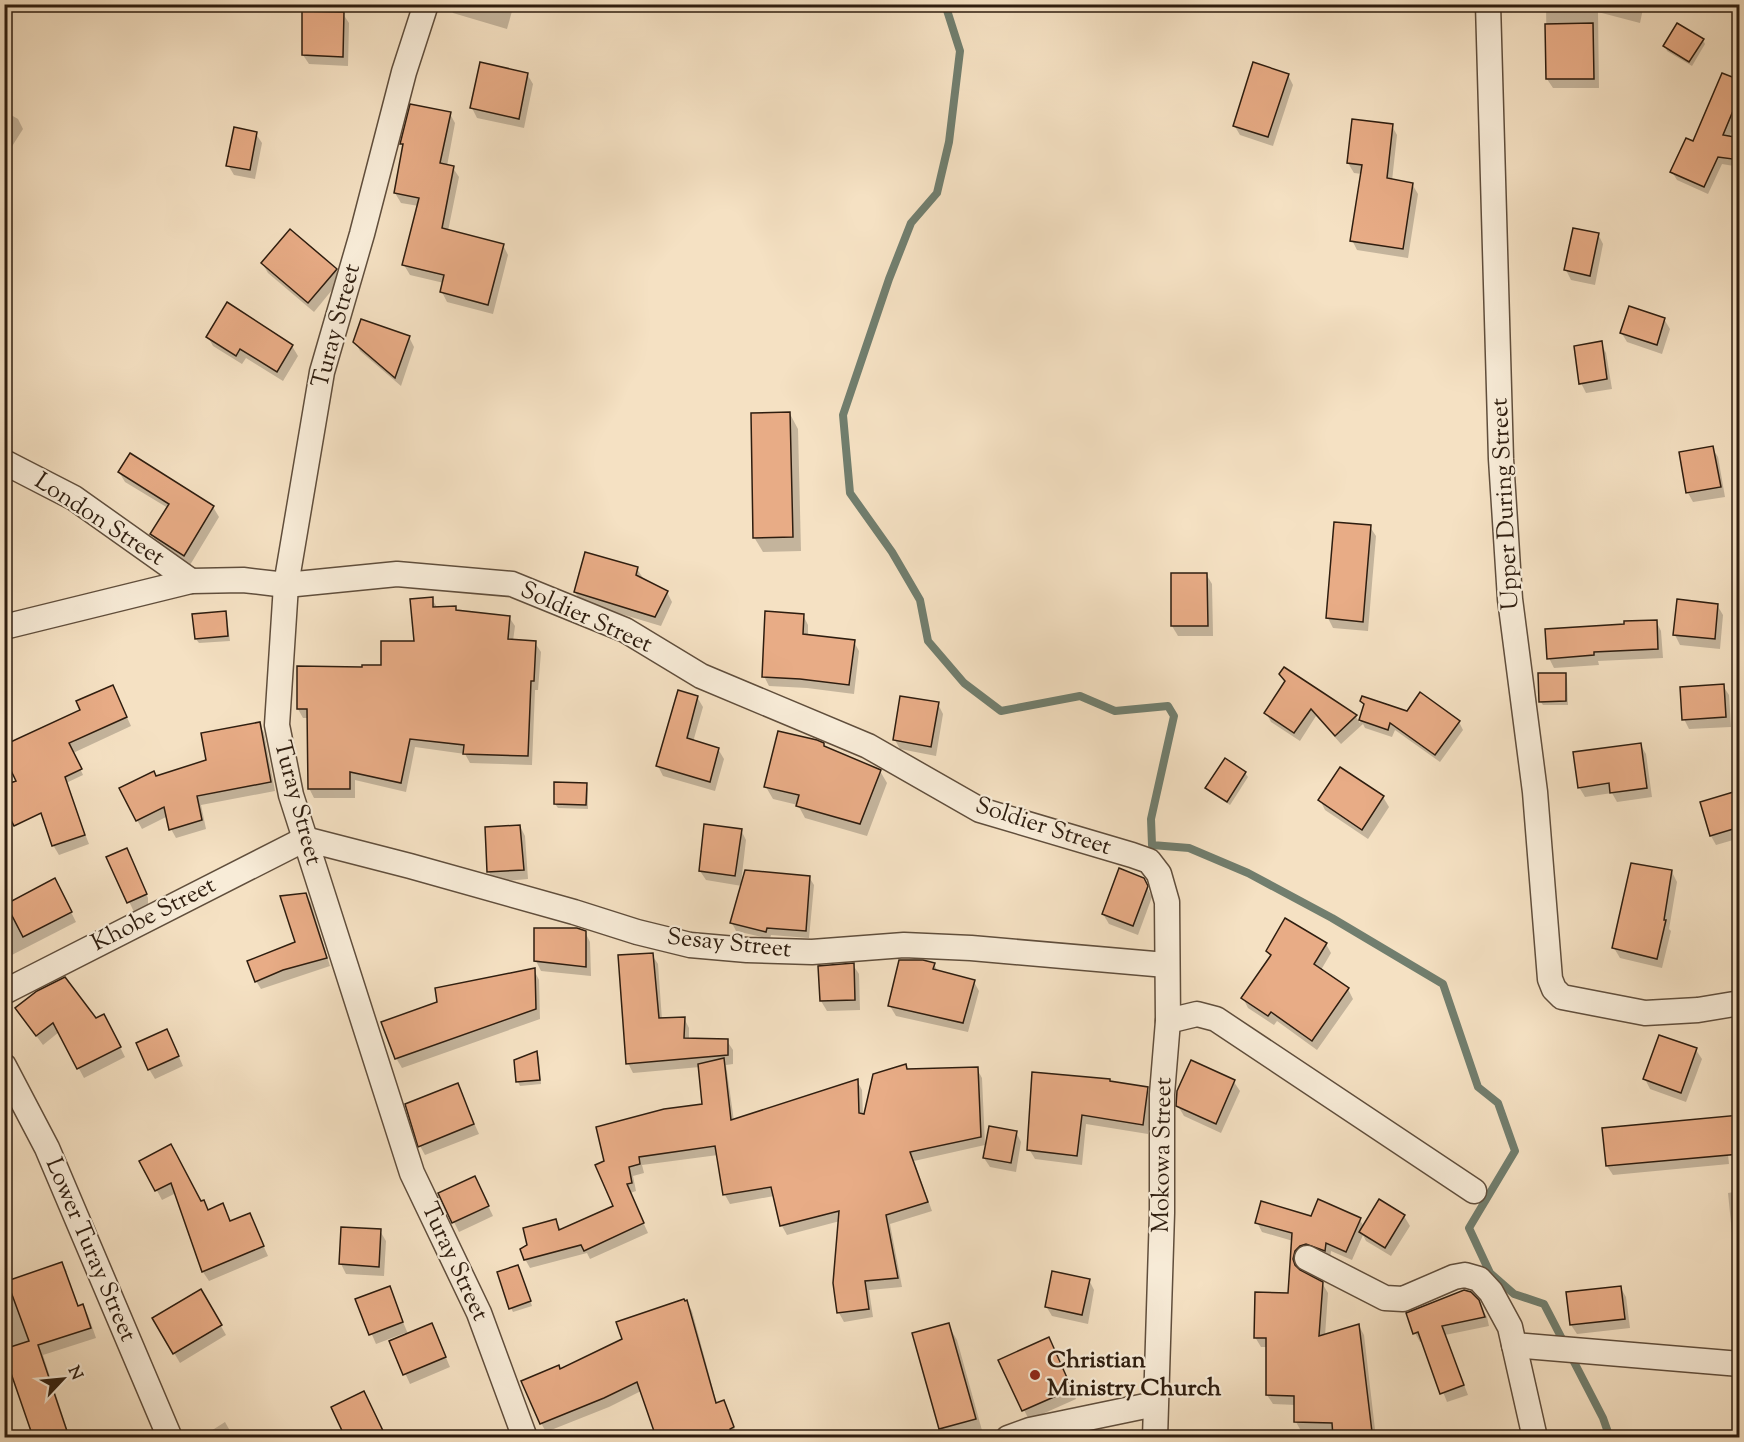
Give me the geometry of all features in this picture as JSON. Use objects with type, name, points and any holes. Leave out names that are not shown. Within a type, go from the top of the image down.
[{"type":"street","name":"Turay Street","points":[[426,4],[404,72],[362,234],[322,372],[286,585],[277,725],[291,795],[412,1173],[479,1313],[525,1437]]},
{"type":"street","name":"Upper During Street","points":[[1488,4],[1501,459],[1510,599],[1535,792],[1550,979],[1554,989],[1562,997],[1645,1013],[1698,1010],[1740,1003]]},
{"type":"street","name":"London Street","points":[[4,462],[74,498],[191,581]]},
{"type":"street","name":"Soldier Street","points":[[4,627],[191,581],[243,580],[286,585],[397,574],[512,584],[625,630],[701,676],[868,746],[980,810],[1149,861],[1159,874]]},
{"type":"street","name":"Sesay Street","points":[[305,839],[410,866],[637,932],[690,945],[812,952],[904,945],[1166,965]]},
{"type":"street","name":"Khobe Street","points":[[4,992],[305,839]]},
{"type":"street","name":"Mokowa Street","points":[[1155,1437],[1162,1213],[1162,1094],[1168,1021],[1167,902],[1159,874]]},
{"type":"street","points":[[1168,1021],[1197,1014],[1216,1019],[1474,1191]]},
{"type":"street","name":"Lower Turay Street","points":[[4,1066],[47,1148],[170,1437]]},
{"type":"street","points":[[1307,1258],[1385,1298],[1403,1299],[1454,1276],[1465,1275],[1479,1279],[1491,1292],[1510,1327],[1535,1437]]},
{"type":"street","points":[[1514,1345],[1740,1364]]},
{"type":"street","points":[[1008,1437],[1030,1430],[1155,1404]]},
{"type":"building","points":[[302,11],[344,12],[343,57],[302,55]]},
{"type":"building","points":[[1593,23],[1594,79],[1546,79],[1545,24]]},
{"type":"building","points":[[1677,23],[1704,39],[1689,62],[1663,46]]},
{"type":"building","points":[[480,62],[528,73],[519,119],[470,108]]},
{"type":"building","points":[[1253,62],[1289,74],[1268,137],[1233,126]]},
{"type":"building","points":[[1722,73],[1740,80],[1740,94],[1723,135],[1740,138],[1740,160],[1718,157],[1704,187],[1670,172],[1686,138],[1693,141]]},
{"type":"building","points":[[410,104],[451,112],[440,163],[454,166],[442,228],[504,244],[488,305],[440,292],[444,275],[402,265],[419,198],[394,193],[403,144],[400,144]]},
{"type":"building","points":[[1352,119],[1393,124],[1387,178],[1413,183],[1403,249],[1350,241],[1362,165],[1347,163]]},
{"type":"building","points":[[234,127],[257,132],[250,170],[226,166]]},
{"type":"building","points":[[1573,228],[1599,233],[1590,276],[1564,270]]},
{"type":"building","points":[[290,229],[337,269],[308,303],[261,263]]},
{"type":"building","points":[[227,302],[293,345],[277,372],[240,349],[236,356],[206,337]]},
{"type":"building","points":[[1629,306],[1665,318],[1657,345],[1620,333]]},
{"type":"building","points":[[361,319],[410,336],[395,378],[353,342]]},
{"type":"building","points":[[1602,341],[1607,379],[1579,384],[1574,346]]},
{"type":"building","points":[[790,412],[793,537],[753,538],[751,413]]},
{"type":"building","points":[[1713,446],[1721,487],[1686,493],[1679,452]]},
{"type":"building","points":[[130,453],[214,506],[184,556],[150,534],[169,504],[118,472]]},
{"type":"building","points":[[1334,522],[1371,525],[1363,622],[1326,618]]},
{"type":"building","points":[[585,552],[638,567],[636,575],[668,591],[655,617],[574,592]]},
{"type":"building","points":[[1171,573],[1207,573],[1208,626],[1171,626]]},
{"type":"building","points":[[433,597],[433,607],[456,606],[456,610],[510,616],[508,639],[536,641],[534,681],[531,681],[528,756],[463,754],[464,745],[410,739],[401,783],[350,772],[350,789],[308,789],[307,709],[297,709],[297,666],[381,665],[381,641],[414,641],[410,599]]},
{"type":"building","points":[[1677,599],[1718,604],[1715,639],[1673,635]]},
{"type":"building","points":[[226,611],[228,636],[195,639],[192,614]]},
{"type":"building","points":[[765,611],[804,614],[803,634],[855,640],[849,685],[762,677]]},
{"type":"building","points":[[1657,620],[1658,649],[1594,652],[1594,655],[1547,659],[1545,629]]},
{"type":"building","points":[[1284,667],[1357,715],[1335,736],[1311,709],[1294,733],[1264,713],[1285,681],[1279,674]]},
{"type":"building","points":[[1538,673],[1566,673],[1566,701],[1539,702]]},
{"type":"building","points":[[1724,684],[1726,717],[1682,720],[1680,687]]},
{"type":"building","points":[[113,685],[127,717],[69,743],[82,769],[65,777],[85,835],[52,846],[41,813],[14,826],[4,806],[4,785],[16,781],[4,756],[4,745],[80,710],[76,701]]},
{"type":"building","points":[[678,690],[698,696],[687,738],[719,748],[710,782],[656,766]]},
{"type":"building","points":[[1420,692],[1460,721],[1435,755],[1390,723],[1388,730],[1359,720],[1364,704],[1360,701],[1362,696],[1407,711]]},
{"type":"building","points":[[900,696],[939,702],[931,747],[893,740]]},
{"type":"building","points":[[260,722],[271,782],[197,796],[202,820],[169,830],[164,807],[136,821],[119,788],[154,771],[156,776],[206,760],[201,733]]},
{"type":"building","points":[[778,731],[817,740],[824,743],[824,746],[881,770],[860,824],[796,806],[799,795],[764,787]]},
{"type":"building","points":[[1641,743],[1647,788],[1610,793],[1609,783],[1578,788],[1573,752]]},
{"type":"building","points":[[1225,758],[1246,772],[1227,802],[1205,788]]},
{"type":"building","points":[[1340,767],[1384,796],[1362,830],[1318,800]]},
{"type":"building","points":[[554,782],[587,783],[586,805],[554,804]]},
{"type":"building","points":[[1740,790],[1740,827],[1710,836],[1700,802]]},
{"type":"building","points":[[704,824],[742,829],[735,876],[699,871]]},
{"type":"building","points":[[520,825],[524,870],[487,872],[485,827]]},
{"type":"building","points":[[127,848],[147,894],[127,903],[106,857]]},
{"type":"building","points":[[1631,863],[1672,870],[1664,920],[1666,920],[1657,959],[1612,948]]},
{"type":"building","points":[[1119,868],[1144,878],[1148,886],[1133,926],[1102,914]]},
{"type":"building","points":[[745,870],[810,876],[806,931],[767,928],[766,932],[730,923]]},
{"type":"building","points":[[55,878],[72,912],[23,937],[6,904]]},
{"type":"building","points":[[306,893],[327,958],[283,970],[255,982],[247,961],[295,942],[280,896]]},
{"type":"building","points":[[1285,918],[1327,943],[1314,964],[1349,988],[1312,1041],[1271,1012],[1268,1016],[1241,998],[1271,955],[1266,951]]},
{"type":"building","points":[[534,928],[577,928],[586,931],[586,967],[534,961]]},
{"type":"building","points":[[653,953],[659,1018],[685,1017],[684,1038],[728,1039],[728,1055],[626,1064],[618,955]]},
{"type":"building","points":[[899,960],[923,960],[935,963],[933,969],[975,980],[963,1023],[888,1006]]},
{"type":"building","points":[[854,963],[855,1000],[820,1001],[818,966]]},
{"type":"building","points":[[535,968],[536,1009],[395,1059],[381,1022],[437,1002],[435,988]]},
{"type":"building","points":[[65,977],[96,1018],[104,1014],[121,1047],[77,1069],[53,1023],[36,1036],[15,1008],[37,991]]},
{"type":"building","points":[[167,1029],[179,1056],[148,1070],[136,1043]]},
{"type":"building","points":[[1659,1035],[1697,1048],[1681,1093],[1643,1079]]},
{"type":"building","points":[[537,1051],[540,1080],[516,1082],[514,1060]]},
{"type":"building","points":[[724,1058],[731,1120],[858,1079],[859,1113],[864,1114],[873,1074],[906,1064],[907,1069],[978,1067],[981,1137],[910,1152],[928,1202],[886,1215],[898,1278],[865,1281],[869,1309],[837,1313],[833,1283],[839,1211],[780,1226],[771,1187],[723,1195],[715,1146],[639,1157],[640,1164],[629,1167],[632,1183],[627,1184],[644,1223],[584,1251],[581,1245],[524,1260],[520,1249],[527,1245],[523,1228],[556,1219],[559,1230],[613,1206],[595,1165],[604,1161],[596,1127],[664,1109],[702,1104],[698,1064]]},
{"type":"building","points":[[1191,1060],[1235,1080],[1216,1124],[1176,1106],[1177,1091]]},
{"type":"building","points":[[1032,1072],[1110,1079],[1110,1081],[1148,1087],[1143,1125],[1082,1115],[1077,1156],[1027,1150]]},
{"type":"building","points":[[458,1083],[474,1124],[418,1147],[405,1104]]},
{"type":"building","points":[[1740,1115],[1740,1154],[1606,1166],[1602,1128]]},
{"type":"building","points":[[989,1126],[1017,1131],[1011,1163],[983,1158]]},
{"type":"building","points":[[171,1144],[208,1210],[223,1203],[230,1221],[250,1213],[264,1246],[202,1272],[171,1183],[155,1191],[139,1161]]},
{"type":"building","points":[[475,1176],[489,1206],[452,1223],[438,1193]]},
{"type":"building","points":[[1318,1199],[1361,1218],[1346,1252],[1326,1243],[1325,1251],[1306,1244],[1295,1251],[1293,1259],[1300,1270],[1323,1282],[1319,1336],[1359,1324],[1372,1432],[1333,1437],[1332,1423],[1294,1422],[1294,1396],[1266,1395],[1266,1338],[1254,1338],[1255,1292],[1288,1293],[1292,1233],[1255,1223],[1261,1201],[1311,1216]]},
{"type":"building","points":[[1379,1199],[1405,1215],[1385,1248],[1359,1232]]},
{"type":"building","points":[[341,1227],[381,1229],[379,1267],[339,1264]]},
{"type":"building","points":[[62,1262],[78,1306],[83,1304],[91,1328],[38,1345],[69,1437],[33,1437],[4,1353],[4,1349],[29,1341],[7,1281]]},
{"type":"building","points":[[518,1265],[531,1301],[509,1309],[497,1272]]},
{"type":"building","points":[[1052,1271],[1090,1279],[1082,1315],[1045,1307]]},
{"type":"building","points":[[390,1286],[403,1322],[369,1335],[355,1299]]},
{"type":"building","points":[[1621,1286],[1625,1319],[1570,1325],[1566,1292]]},
{"type":"building","points":[[201,1289],[222,1325],[173,1354],[152,1318]]},
{"type":"building","points":[[1464,1290],[1471,1292],[1479,1300],[1485,1317],[1442,1326],[1464,1385],[1440,1394],[1418,1332],[1413,1334],[1406,1313]]},
{"type":"building","points":[[684,1299],[687,1300],[716,1403],[724,1400],[734,1427],[730,1429],[733,1437],[656,1437],[637,1382],[540,1424],[521,1381],[559,1365],[560,1369],[622,1339],[616,1322]]},
{"type":"building","points":[[432,1323],[446,1357],[403,1375],[389,1341]]},
{"type":"building","points":[[949,1323],[976,1419],[939,1429],[912,1333]]},
{"type":"building","name":"Christian Ministry Church","points":[[1049,1337],[1072,1389],[1022,1411],[998,1360]]},
{"type":"building","points":[[364,1391],[386,1437],[345,1437],[331,1407]]},
{"type":"waterway","points":[[945,4],[960,51],[949,142],[937,193],[911,223],[889,279],[843,415],[850,493],[892,552],[920,600],[928,641],[964,683],[1001,711],[1080,696],[1115,711],[1168,706],[1174,716],[1151,819],[1152,845],[1189,848],[1248,873],[1332,918],[1443,984],[1478,1087],[1498,1103],[1515,1151],[1469,1228],[1490,1273],[1514,1294],[1544,1304],[1603,1418],[1610,1438]]},
{"type":"place","name":"Christian Ministry Church","points":[[1035,1375]]}]
